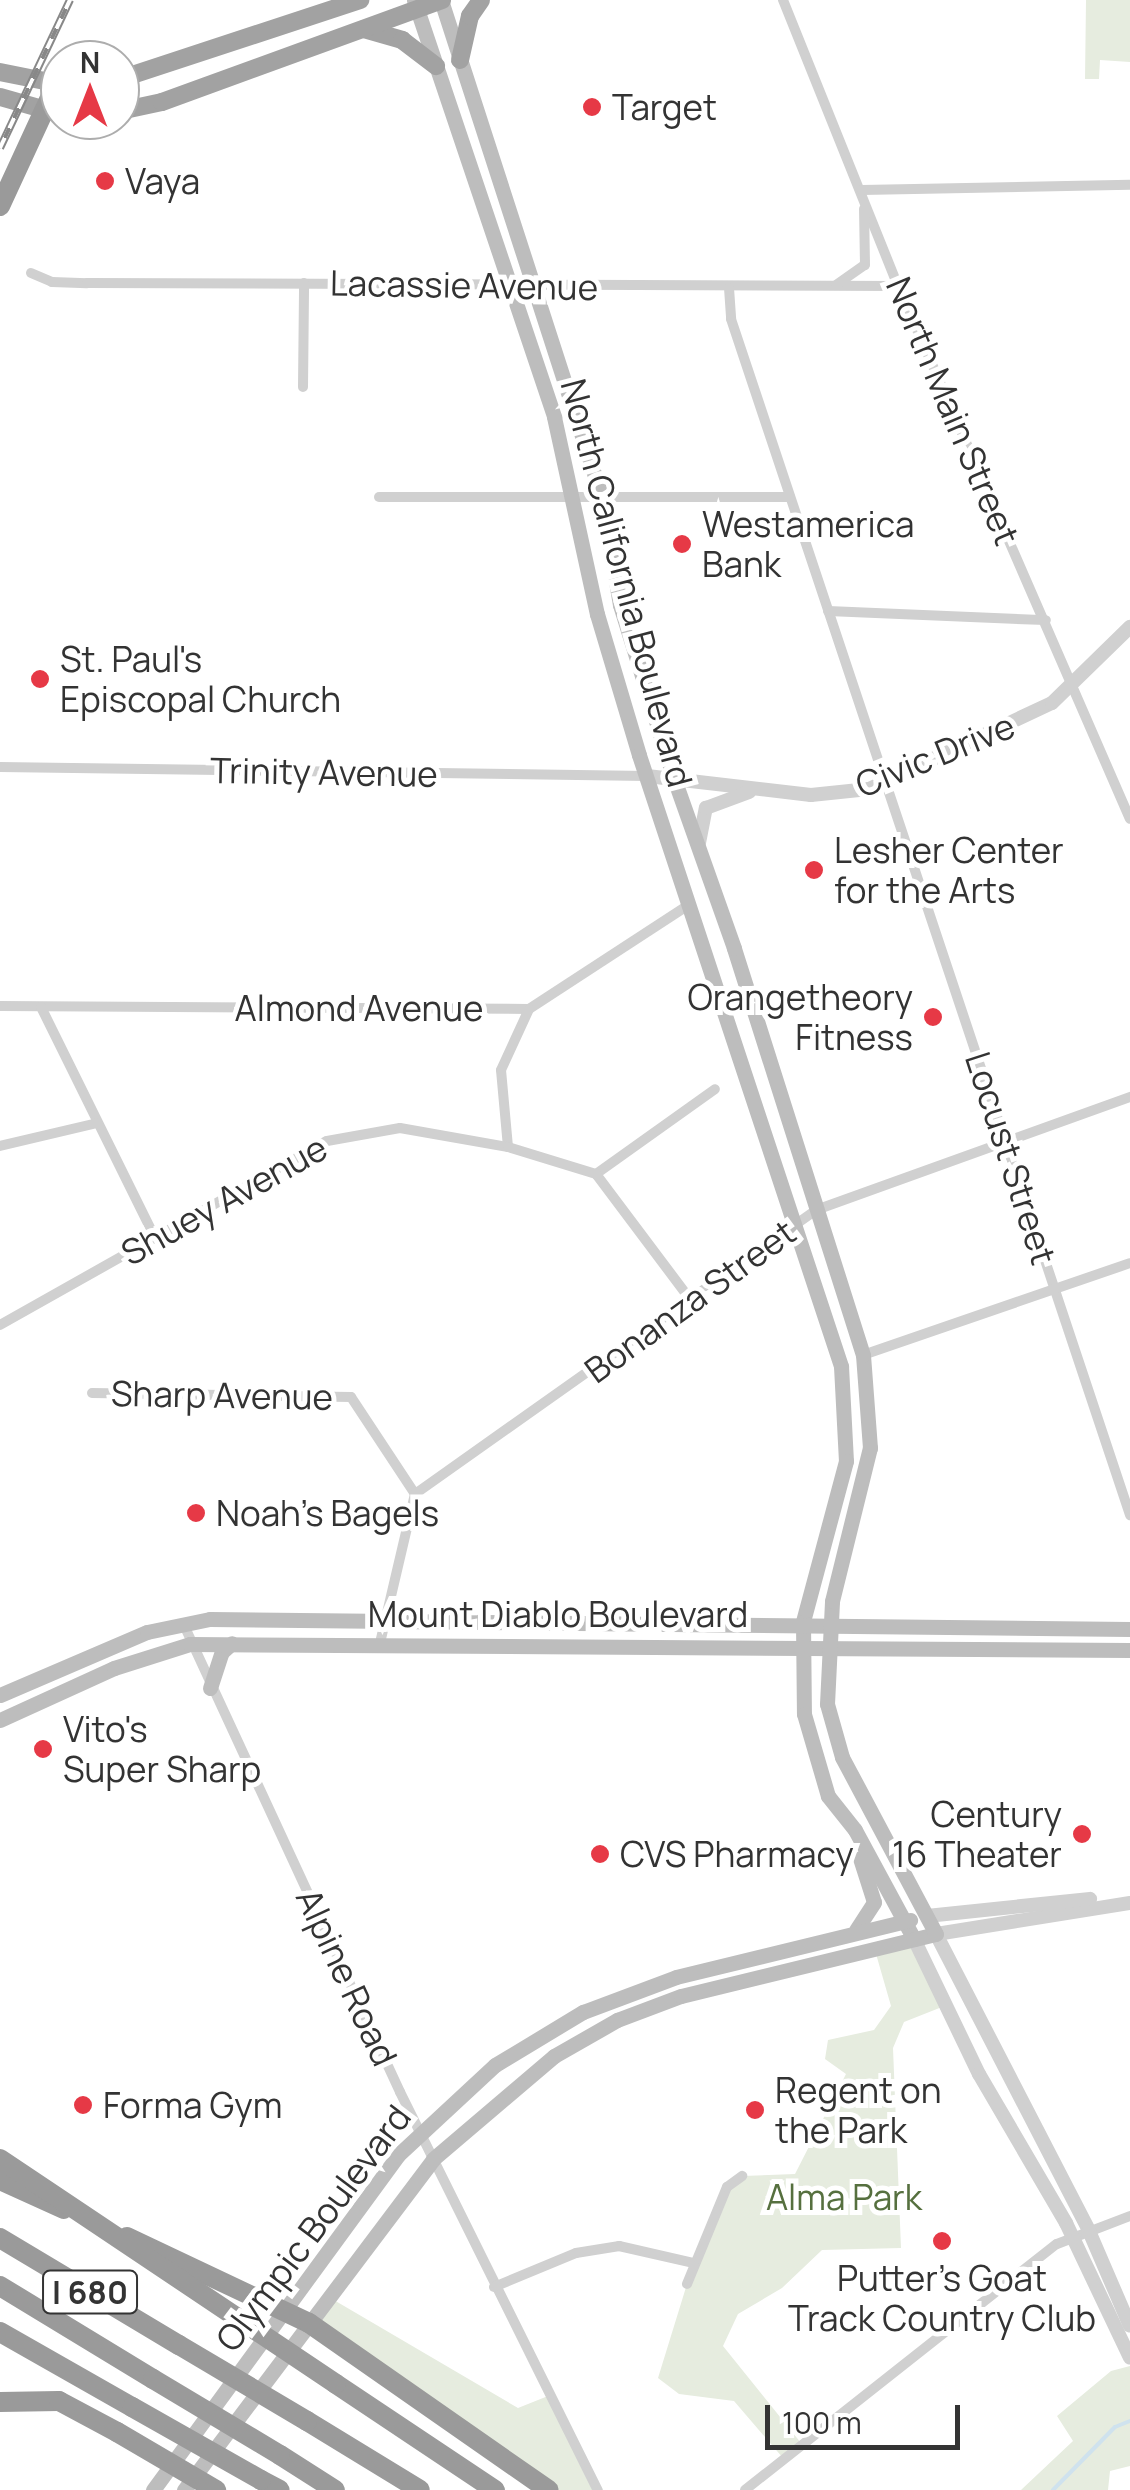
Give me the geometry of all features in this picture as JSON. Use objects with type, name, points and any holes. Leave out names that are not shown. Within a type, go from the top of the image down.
[{"type":"highway","points":[[140,104],[363,29],[415,4],[442,0]]},
{"type":"highway","points":[[460,60],[470,16],[481,0]]},
{"type":"highway","points":[[140,72],[353,1]]},
{"type":"highway","points":[[363,29],[402,40],[436,66]]},
{"type":"highway","points":[[4,74],[40,81]]},
{"type":"highway","points":[[0,96],[40,109]]},
{"type":"highway","points":[[0,206],[40,134]]},
{"type":"highway","points":[[0,2158],[495,2490]]},
{"type":"highway","points":[[0,2180],[287,2310],[548,2490]]},
{"type":"highway","name":"I 680","points":[[0,2238],[420,2490]]},
{"type":"highway","name":"I 680","points":[[0,2286],[335,2490]]},
{"type":"highway","points":[[0,2332],[270,2485]]},
{"type":"highway","points":[[0,2402],[48,2398],[216,2490]]},
{"type":"main road","name":"North California Boulevard","points":[[442,0],[602,498],[620,605],[673,776],[863,1355],[870,1448],[828,1622],[827,1704],[842,1757],[936,1934]]},
{"type":"main road","name":"North California Boulevard","points":[[415,4],[574,495],[597,614],[687,906],[841,1366],[847,1412],[846,1462],[800,1646],[810,1744],[840,1813]]},
{"type":"main road","name":"Mount Diablo Boulevard","points":[[0,1695],[182,1622],[828,1622],[1130,1629]]},
{"type":"main road","points":[[210,1688],[222,1652],[232,1643]]},
{"type":"main road","name":"Mount Diablo Boulevard","points":[[0,1720],[114,1668],[190,1644],[1130,1650]]},
{"type":"main road","points":[[840,1813],[914,1938]]},
{"type":"main road","points":[[840,1813],[874,1888],[870,1916],[854,1932]]},
{"type":"main road","name":"Olympic Boulevard","points":[[153,2490],[420,2132],[496,2065],[583,2012],[700,1970],[927,1916]]},
{"type":"main road","name":"Olympic Boulevard","points":[[184,2490],[310,2324],[351,2260],[432,2160],[554,2056],[617,2020],[730,1982],[936,1934]]},
{"type":"street","name":"North Main Street","points":[[782,0],[898,286],[1076,686],[1130,819]]},
{"type":"street","points":[[0,96],[4,74]]},
{"type":"street","points":[[826,289],[865,265],[862,190],[1130,185]]},
{"type":"street","name":"Lacassie Avenue","points":[[31,273],[52,282],[826,289],[898,286]]},
{"type":"street","points":[[303,387],[304,284]]},
{"type":"street","name":"Locust Street","points":[[729,288],[728,308],[1130,1515]]},
{"type":"street","points":[[379,497],[790,496]]},
{"type":"street","points":[[828,610],[1046,620]]},
{"type":"street","name":"Civic Drive","points":[[647,776],[673,776],[762,790],[844,794],[888,783],[1018,723],[1076,686],[1130,627]]},
{"type":"street","name":"Trinity Avenue","points":[[0,767],[647,776]]},
{"type":"street","points":[[699,849],[706,808],[762,790]]},
{"type":"street","name":"Almond Avenue","points":[[0,1006],[529,1009],[687,906]]},
{"type":"street","points":[[41,1006],[154,1236]]},
{"type":"street","points":[[508,1147],[500,1070],[529,1009]]},
{"type":"street","points":[[692,1302],[596,1174],[715,1089]]},
{"type":"street","name":"Bonanza Street","points":[[416,1494],[692,1302],[816,1210],[1130,1097]]},
{"type":"street","points":[[0,1146],[97,1123]]},
{"type":"street","name":"Shuey Avenue","points":[[0,1325],[154,1236],[344,1134],[400,1128],[508,1147],[596,1174]]},
{"type":"street","points":[[863,1355],[1130,1263]]},
{"type":"street","name":"Sharp Avenue","points":[[92,1394],[352,1396],[416,1494]]},
{"type":"street","points":[[380,1643],[382,1621],[416,1494]]},
{"type":"street","name":"Alpine Road","points":[[182,1622],[432,2160],[598,2490]]},
{"type":"street","name":"Olympic Boulevard","points":[[927,1916],[1130,1895]]},
{"type":"street","name":"Olympic Boulevard","points":[[936,1934],[1130,1903]]},
{"type":"street","points":[[936,1934],[1089,2231],[1130,2326]]},
{"type":"street","points":[[914,1938],[978,2074],[1072,2237],[1130,2358]]},
{"type":"street","points":[[687,2284],[727,2187],[742,2176]]},
{"type":"street","points":[[746,2490],[960,2318],[1072,2237],[1130,2216]]},
{"type":"street","points":[[494,2288],[576,2253],[619,2246],[694,2263]]},
{"type":"green space","points":[[1086,0],[1130,0],[1130,62],[1100,60],[1099,79],[1085,79]]},
{"type":"green space","name":"Alma Park","points":[[914,1939],[947,2005],[904,2022],[893,2048],[901,2248],[822,2250],[782,2288],[738,2314],[723,2346],[801,2443],[783,2458],[734,2401],[679,2394],[658,2378],[687,2284],[727,2187],[742,2176],[795,2174],[846,2074],[825,2059],[828,2040],[874,2030],[891,2006],[874,1947]]},
{"type":"green space","points":[[327,2296],[518,2408],[548,2396],[598,2490],[548,2490],[309,2323]]},
{"type":"green space","points":[[1130,2366],[1130,2466],[1110,2471],[1108,2490],[1021,2490],[1073,2441],[1057,2416],[1111,2371]]},
{"type":"waterway","points":[[1053,2490],[1115,2427],[1130,2421]]},
{"type":"railway","points":[[0,148],[70,0]]},
{"type":"place","name":"Target","points":[[592,107]]},
{"type":"place","name":"Vaya","points":[[105,181]]},
{"type":"place","name":"Westamerica Bank","points":[[682,544]]},
{"type":"place","name":"St. Paul's Episcopal Church","points":[[40,679]]},
{"type":"place","name":"Lesher Center for the Arts","points":[[814,870]]},
{"type":"place","name":"Orangetheory Fitness","points":[[933,1017]]},
{"type":"place","name":"Noah's Bagels","points":[[196,1513]]},
{"type":"place","name":"Vito's Super Sharp","points":[[43,1749]]},
{"type":"place","name":"Century 16 Theater","points":[[1082,1834]]},
{"type":"place","name":"CVS Pharmacy","points":[[600,1854]]},
{"type":"place","name":"Forma Gym","points":[[83,2105]]},
{"type":"place","name":"Regent on the Park","points":[[755,2110]]},
{"type":"place","name":"Putter's Goat Track Country Club","points":[[942,2241]]}]
